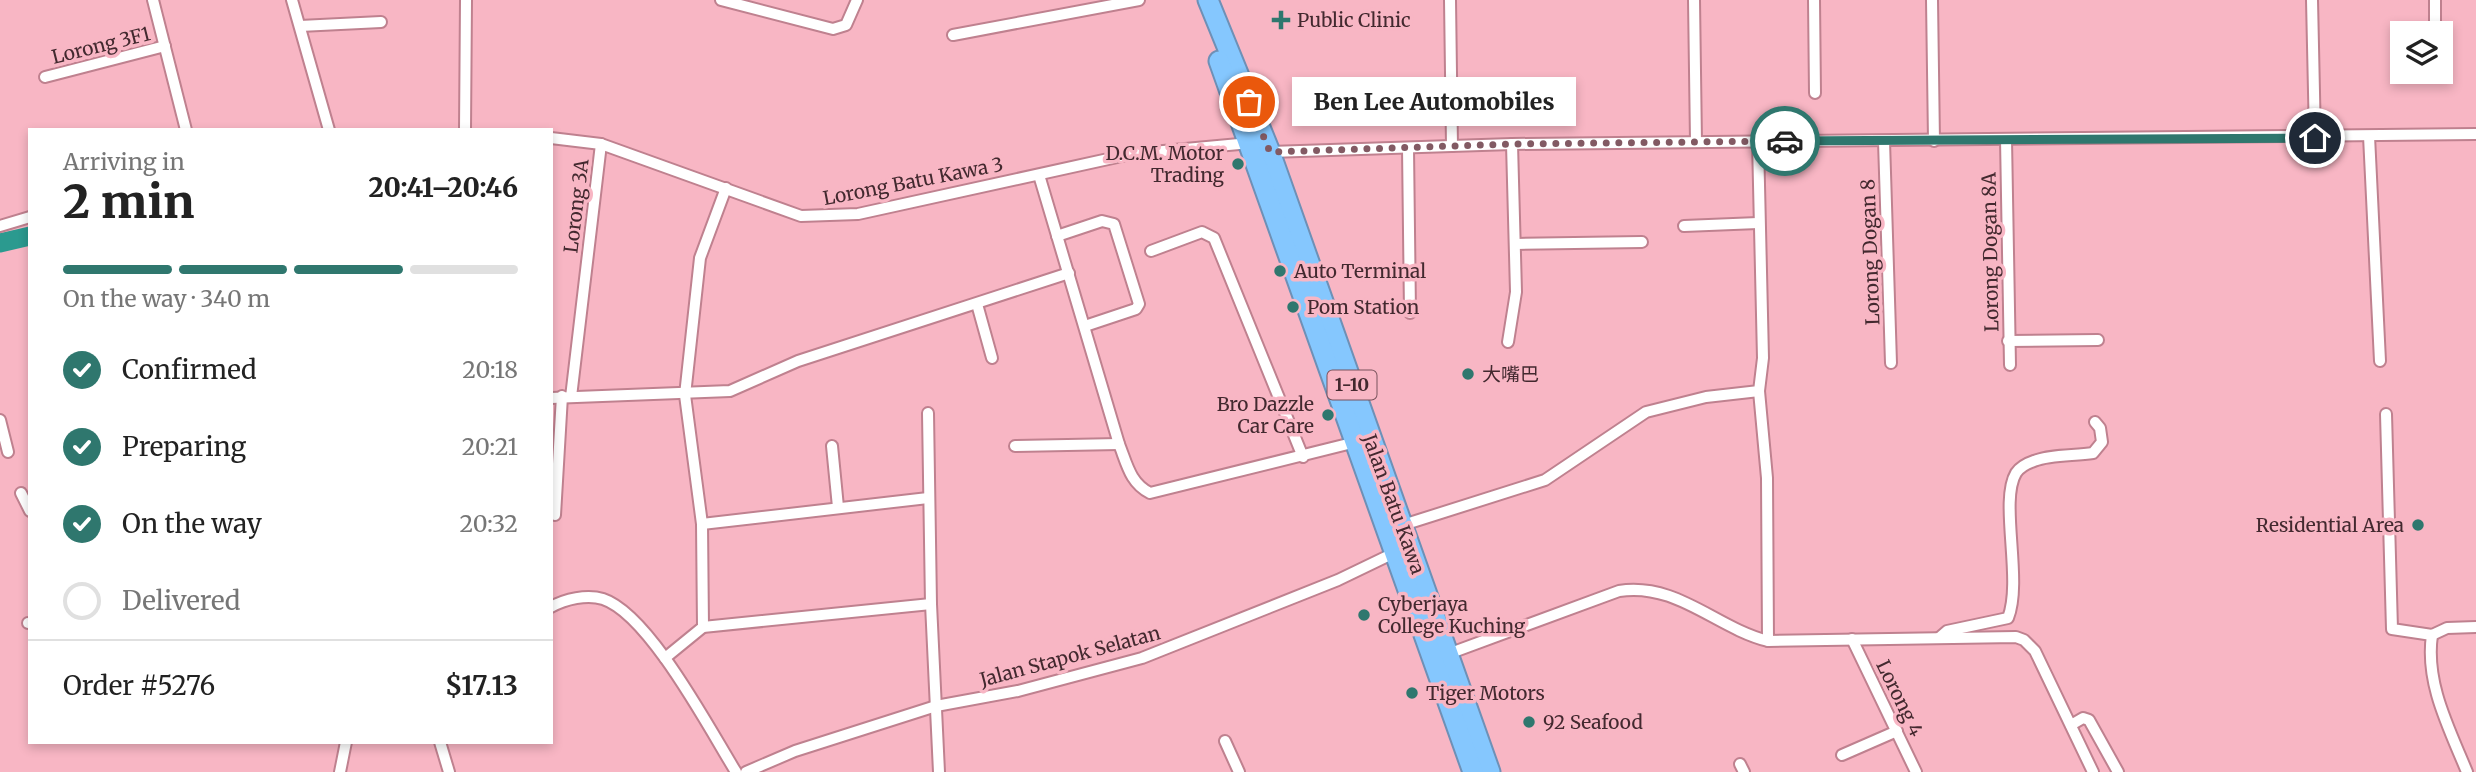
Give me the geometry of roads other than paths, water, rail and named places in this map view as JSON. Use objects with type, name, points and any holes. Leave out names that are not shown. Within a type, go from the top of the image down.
[{"type":"highway","name":"Jalan Batu Kawa","points":[[1195,0],[1250,143],[1473,772]]},
{"type":"highway","name":"Jalan Batu Kawa","points":[[1208,0],[1270,152],[1490,772]]},
{"type":"street","points":[[153,0],[186,128]]},
{"type":"street","points":[[292,0],[328,128]]},
{"type":"street","points":[[465,128],[466,0]]},
{"type":"street","points":[[721,0],[761,5],[833,29],[846,25],[857,0]]},
{"type":"street","points":[[953,35],[1139,0]]},
{"type":"street","points":[[1450,0],[1452,146]]},
{"type":"street","points":[[1694,0],[1696,142]]},
{"type":"street","points":[[1814,0],[1815,93]]},
{"type":"street","points":[[1932,0],[1934,141]]},
{"type":"street","points":[[2312,0],[2315,138]]},
{"type":"street","points":[[2435,0],[2435,21]]},
{"type":"street","points":[[300,26],[381,22]]},
{"type":"street","name":"Lorong 3F1","points":[[45,77],[165,46]]},
{"type":"street","points":[[1270,152],[1512,144],[2315,138],[2476,134]]},
{"type":"street","points":[[2369,135],[2380,361]]},
{"type":"street","name":"Lorong Batu Kawa 3","points":[[553,138],[601,144],[801,216],[816,218],[858,214],[1131,154],[1250,143]]},
{"type":"street","name":"Lorong Dogan 8A","points":[[2006,139],[2010,365]]},
{"type":"street","points":[[1758,141],[1763,358],[1759,391],[1768,478],[1768,641]]},
{"type":"street","name":"Lorong Dogan 8","points":[[1884,141],[1891,363]]},
{"type":"street","name":"Lorong 3A","points":[[555,515],[561,397],[601,144]]},
{"type":"street","points":[[1508,342],[1514,316],[1517,244],[1512,144]]},
{"type":"street","points":[[1408,148],[1410,313]]},
{"type":"street","points":[[1039,175],[1119,444],[1134,482],[1150,494],[1356,442]]},
{"type":"street","points":[[703,627],[702,524],[685,394],[700,258],[726,188]]},
{"type":"street","points":[[0,226],[28,218]]},
{"type":"street","points":[[1057,236],[1102,221],[1114,224],[1139,304],[1136,309],[1085,326]]},
{"type":"street","points":[[1685,226],[1758,223]]},
{"type":"street","points":[[1152,251],[1202,232],[1214,238],[1303,457]]},
{"type":"street","points":[[1517,244],[1642,242]]},
{"type":"street","points":[[561,397],[730,391],[798,361],[1069,273]]},
{"type":"street","points":[[977,304],[992,358]]},
{"type":"street","points":[[2008,341],[2098,340]]},
{"type":"street","points":[[1403,526],[1545,480],[1646,412],[1706,397],[1759,391]]},
{"type":"street","points":[[928,413],[931,604],[939,772]]},
{"type":"street","points":[[2386,414],[2392,629],[2432,635],[2447,628],[2476,627]]},
{"type":"street","points":[[0,420],[8,452]]},
{"type":"street","points":[[1939,638],[1947,631],[2008,618],[2014,597],[2011,540],[2012,485],[2016,474],[2037,459],[2093,453],[2102,442],[2100,428],[2095,422]]},
{"type":"street","points":[[1015,446],[1119,444]]},
{"type":"street","points":[[832,446],[838,507]]},
{"type":"street","points":[[21,494],[28,507]]},
{"type":"street","points":[[702,524],[928,498]]},
{"type":"street","name":"Jalan Stapok Selatan","points":[[746,772],[795,751],[936,706],[1018,691],[1142,658],[1338,580],[1394,553]]},
{"type":"street","points":[[1448,654],[1619,591],[1633,589],[1671,595],[1748,636],[1768,641],[2016,637],[2024,640],[2035,651],[2093,772]]},
{"type":"street","points":[[553,606],[582,597],[601,598],[639,626],[665,658],[736,772]]},
{"type":"street","points":[[665,658],[703,627],[931,604]]},
{"type":"street","points":[[2432,635],[2429,654],[2432,681],[2467,772]]},
{"type":"street","name":"Lorong 4","points":[[1852,639],[1916,772]]},
{"type":"street","points":[[2071,725],[2083,718],[2089,720],[2118,772]]},
{"type":"street","points":[[1842,755],[1897,731]]},
{"type":"street","points":[[1225,741],[1239,772]]},
{"type":"street","points":[[340,772],[346,744]]},
{"type":"street","points":[[441,744],[449,772]]},
{"type":"waterway","points":[[0,243],[28,236]]},
{"type":"place","name":"Public Clinic","points":[[1281,20]]},
{"type":"place","name":"Ben Lee Automobiles","points":[[1249,102]]},
{"type":"place","name":"D.C.M. Motor Trading","points":[[1238,164]]},
{"type":"place","name":"Auto Terminal","points":[[1280,271]]},
{"type":"place","name":"Pom Station","points":[[1293,307]]},
{"type":"place","name":"大嘴巴","points":[[1468,374]]},
{"type":"place","name":"Bro Dazzle Car Care","points":[[1328,415]]},
{"type":"place","name":"Residential Area","points":[[2418,525]]},
{"type":"place","name":"Cyberjaya College Kuching","points":[[1364,615]]},
{"type":"place","name":"Tiger Motors","points":[[1412,693]]},
{"type":"place","name":"92 Seafood","points":[[1529,722]]}]
